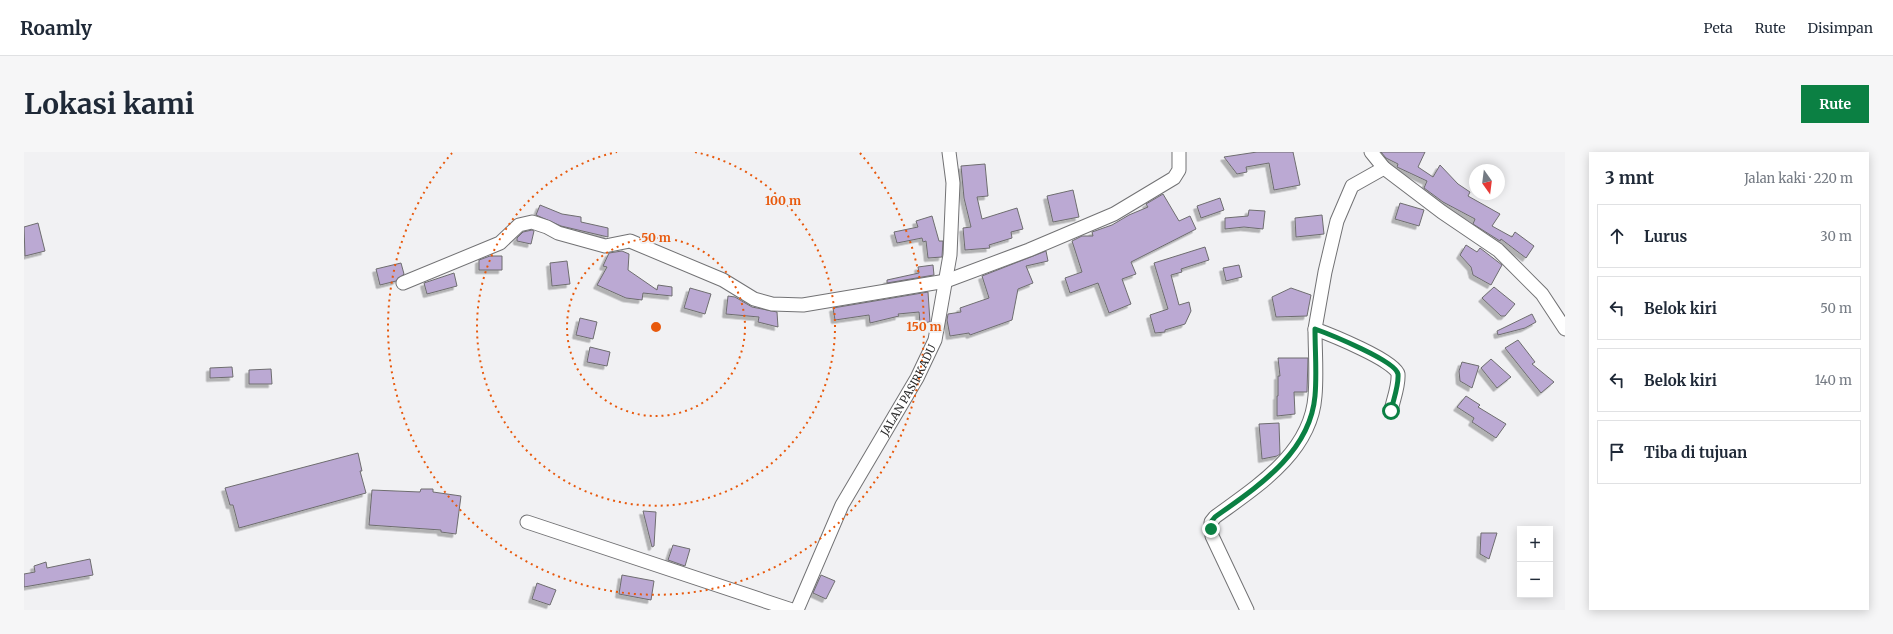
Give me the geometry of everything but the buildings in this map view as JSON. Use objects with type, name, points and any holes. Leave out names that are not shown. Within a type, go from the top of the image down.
[{"type":"street","name":"JALAN PASIRKADU","points":[[797,610],[842,505],[917,378],[935,340],[950,254],[954,183],[949,152]]},
{"type":"street","points":[[403,283],[500,243],[519,225],[532,222],[547,226],[558,233],[605,246],[630,241],[723,280],[754,299],[772,304],[803,305],[946,281],[1029,250],[1114,214],[1174,178],[1179,170],[1179,152]]},
{"type":"street","points":[[1371,152],[1384,168],[1442,212],[1498,250],[1542,294],[1565,329]]},
{"type":"street","points":[[1247,610],[1212,536],[1211,522],[1215,517],[1275,471],[1301,437],[1309,421],[1315,397],[1315,329],[1325,272],[1337,222],[1352,186],[1384,168]]},
{"type":"street","points":[[1315,329],[1351,344],[1393,367],[1398,374],[1391,411]]},
{"type":"street","points":[[527,522],[792,610]]},
{"type":"route","points":[[1211,529],[1211,522],[1215,517],[1258,486],[1275,471],[1288,456],[1301,437],[1309,421],[1315,397],[1315,329],[1351,344],[1396,370],[1398,374],[1397,383],[1391,411]]}]
